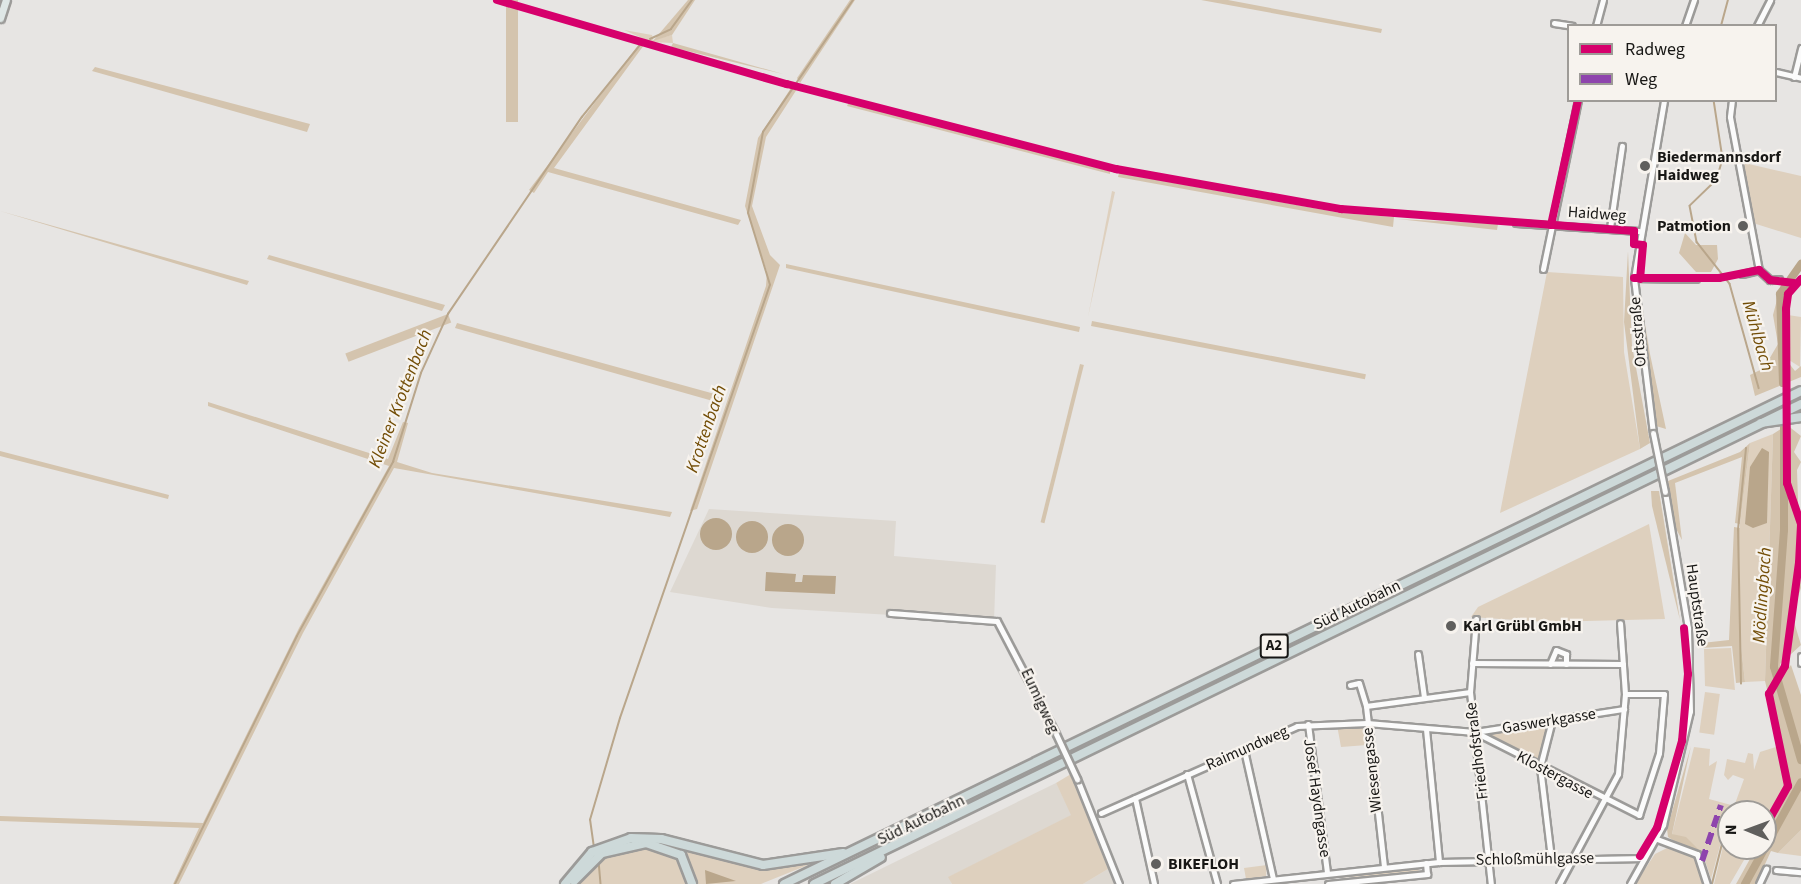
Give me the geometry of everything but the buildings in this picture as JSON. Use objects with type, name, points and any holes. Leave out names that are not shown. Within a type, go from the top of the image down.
[{"type":"highway","name":"Süd Autobahn","points":[[784,884],[861,849],[1801,391]]},
{"type":"highway","name":"Süd Autobahn","points":[[814,884],[897,846],[1801,405]]},
{"type":"highway","points":[[1760,423],[1801,417]]},
{"type":"highway","points":[[565,884],[588,860],[601,851],[646,837],[763,865],[861,849]]},
{"type":"highway","points":[[601,851],[632,843],[670,848],[687,864],[692,884]]},
{"type":"highway","points":[[835,884],[897,846]]},
{"type":"highway","points":[[572,884],[588,860]]},
{"type":"main road","points":[[0,18],[6,0]]},
{"type":"street","points":[[1597,24],[1603,0]]},
{"type":"street","points":[[1686,24],[1694,0]]},
{"type":"street","points":[[1758,24],[1770,0]]},
{"type":"street","points":[[1554,23],[1567,25]]},
{"type":"street","points":[[1777,72],[1798,77],[1801,48]]},
{"type":"street","points":[[1543,269],[1578,102]]},
{"type":"street","name":"Ortsstraße","points":[[1664,102],[1639,231],[1634,278],[1637,336],[1665,492]]},
{"type":"street","points":[[1732,102],[1730,117],[1759,270],[1770,280],[1779,279]]},
{"type":"street","points":[[1610,228],[1622,146]]},
{"type":"street","name":"Haidweg","points":[[1516,223],[1639,231]]},
{"type":"street","points":[[1742,274],[1759,270]]},
{"type":"street","points":[[1634,278],[1696,279]]},
{"type":"street","name":"Hauptstraße","points":[[1630,884],[1657,839],[1682,760],[1692,673],[1665,492]]},
{"type":"street","name":"Eumigweg","points":[[890,613],[997,621],[1077,779],[1119,884]]},
{"type":"street","name":"Friedhofstraße","points":[[1476,619],[1470,692],[1491,884]]},
{"type":"street","points":[[1559,884],[1618,774],[1625,694],[1620,623]]},
{"type":"street","points":[[1550,664],[1556,650],[1566,654],[1566,664]]},
{"type":"street","points":[[1417,655],[1424,697]]},
{"type":"street","points":[[1801,656],[1801,663]]},
{"type":"street","points":[[1472,663],[1623,664]]},
{"type":"street","name":"Wiesengasse","points":[[1350,685],[1359,683],[1366,706],[1384,867]]},
{"type":"street","points":[[1366,706],[1470,692]]},
{"type":"street","name":"Klostergasse","points":[[1475,732],[1605,800],[1640,815],[1659,753],[1664,694],[1625,694]]},
{"type":"street","name":"Gaswerkgasse","points":[[1475,732],[1624,709]]},
{"type":"street","points":[[1551,858],[1540,767],[1552,720]]},
{"type":"street","name":"Raimundweg","points":[[1101,813],[1187,774],[1308,724],[1367,723],[1475,732]]},
{"type":"street","name":"Josef Haydngasse","points":[[1308,724],[1327,872]]},
{"type":"street","points":[[1426,729],[1439,862]]},
{"type":"street","points":[[1244,750],[1273,879]]},
{"type":"street","points":[[1187,774],[1217,884]]},
{"type":"street","points":[[1136,798],[1154,884]]},
{"type":"street","points":[[1657,839],[1697,854],[1707,884]]},
{"type":"street","name":"Schloßmühlgasse","points":[[1233,884],[1280,876],[1439,862],[1551,858],[1644,858]]},
{"type":"street","name":"Schloßmühlgasse","points":[[1328,884],[1426,874],[1426,863]]},
{"type":"street","points":[[1760,884],[1766,869]]},
{"type":"street","points":[[1776,870],[1801,872]]},
{"type":"street","points":[[1280,876],[1281,884]]},
{"type":"shaded area","points":[[506,0],[518,0],[518,122],[506,122]]},
{"type":"shaded area","points":[[688,0],[695,0],[672,35],[653,41]]},
{"type":"shaded area","points":[[850,0],[855,0],[800,83],[797,78]]},
{"type":"shaded area","points":[[1201,0],[1228,0],[1382,29],[1381,33]]},
{"type":"shaded area","points":[[624,30],[652,35],[653,40],[672,35],[673,43],[651,42]]},
{"type":"shaded area","points":[[673,43],[783,74],[671,47]]},
{"type":"shaded area","points":[[639,44],[644,45],[554,168],[741,220],[738,225],[548,172],[534,193],[529,190]]},
{"type":"shaded area","points":[[95,67],[310,124],[307,132],[92,71]]},
{"type":"shaded area","points":[[791,88],[797,89],[766,137],[752,206],[770,255],[780,265],[697,509],[690,511],[766,286],[767,272],[745,206],[758,138]]},
{"type":"shaded area","points":[[849,102],[1110,171],[1110,174],[847,106]]},
{"type":"shaded area","points":[[1740,162],[1801,176],[1801,238],[1753,223]]},
{"type":"shaded area","points":[[1119,173],[1341,213],[1394,217],[1393,227],[1118,177]]},
{"type":"shaded area","points":[[1112,191],[1115,192],[1088,317]]},
{"type":"shaded area","points":[[0,211],[249,281],[247,285]]},
{"type":"shaded area","points":[[1398,219],[1498,224],[1497,230]]},
{"type":"shaded area","points":[[1685,233],[1696,245],[1717,245],[1718,259],[1711,272],[1696,272],[1679,253]]},
{"type":"shaded area","points":[[1628,251],[1632,346],[1650,443],[1640,449],[1624,322]]},
{"type":"shaded area","points":[[269,255],[445,305],[442,311],[267,259]]},
{"type":"shaded area","points":[[786,264],[1080,327],[1079,332],[786,268]]},
{"type":"shaded area","points":[[1547,272],[1623,277],[1624,352],[1640,449],[1500,513]]},
{"type":"shaded area","points":[[1782,281],[1790,283],[1784,357],[1795,371],[1801,366],[1801,377],[1755,396],[1750,375],[1764,368],[1778,344],[1773,315]]},
{"type":"shaded area","points":[[1640,294],[1666,429],[1656,426],[1647,385]]},
{"type":"shaded area","points":[[448,314],[451,322],[349,362],[345,353]]},
{"type":"shaded area","points":[[1788,315],[1801,317],[1800,367],[1789,360]]},
{"type":"shaded area","points":[[1092,321],[1366,374],[1365,379],[1091,326]]},
{"type":"shaded area","points":[[457,323],[722,396],[720,403],[455,328]]},
{"type":"shaded area","points":[[1080,364],[1084,365],[1044,523],[1041,522]]},
{"type":"shaded area","points":[[208,402],[388,459],[403,422],[408,423],[397,462],[432,473],[672,512],[670,517],[394,468],[303,633],[179,884],[173,884],[199,828],[0,821],[0,816],[203,823],[299,628],[389,466],[208,406]]},
{"type":"shaded area","points":[[1787,425],[1801,436],[1794,452],[1801,462],[1797,470],[1801,588],[1792,615],[1801,645],[1780,664],[1784,673],[1791,665],[1801,695],[1801,830],[1778,853],[1777,810],[1790,787],[1765,681],[1773,434]]},
{"type":"shaded area","points":[[1773,434],[1765,681],[1745,682],[1739,628],[1740,524],[1750,443]]},
{"type":"shaded area","points":[[1750,443],[1740,524],[1735,523],[1742,457],[1675,483],[1682,540],[1674,525],[1668,481],[1740,452]]},
{"type":"shaded area","points":[[1762,448],[1769,452],[1767,523],[1753,528],[1745,524],[1750,467]]},
{"type":"shaded area","points":[[0,451],[169,495],[168,499],[0,456]]},
{"type":"shaded area","points":[[1651,491],[1659,491],[1680,620],[1652,506]]},
{"type":"shaded area","points":[[709,509],[896,521],[894,556],[996,565],[994,621],[772,608],[670,592]]},
{"type":"shaded area","points":[[716,518],[727,523],[732,534],[727,545],[716,550],[705,545],[700,534],[705,523]]},
{"type":"shaded area","points":[[752,521],[763,526],[768,537],[763,548],[752,553],[741,548],[736,537],[741,526]]},
{"type":"shaded area","points":[[788,524],[799,529],[804,540],[799,551],[788,556],[777,551],[772,540],[777,529]]},
{"type":"shaded area","points":[[1649,524],[1665,619],[1546,622],[1471,617],[1478,607]]},
{"type":"shaded area","points":[[1734,527],[1740,528],[1739,628],[1745,682],[1736,683],[1732,646],[1702,648],[1702,643],[1729,640]]},
{"type":"shaded area","points":[[766,572],[796,574],[795,582],[802,582],[803,575],[836,576],[835,594],[765,591]]},
{"type":"shaded area","points":[[1731,648],[1735,690],[1705,686],[1704,649]]},
{"type":"shaded area","points":[[1705,692],[1720,694],[1714,735],[1699,733]]},
{"type":"shaded area","points":[[1547,723],[1539,763],[1488,737],[1489,732]]},
{"type":"shaded area","points":[[1337,725],[1362,725],[1367,745],[1341,747]]},
{"type":"shaded area","points":[[1691,746],[1672,834],[1686,837],[1703,854],[1702,859],[1668,837],[1667,829]]},
{"type":"shaded area","points":[[1779,746],[1786,786],[1777,801],[1736,800],[1744,779],[1733,775],[1728,780],[1724,775],[1727,759],[1745,763],[1748,753],[1753,754],[1754,770],[1760,752]]},
{"type":"shaded area","points":[[1694,747],[1710,749],[1709,766],[1717,761],[1709,799],[1717,801],[1717,857],[1711,879],[1703,854],[1672,834]]},
{"type":"shaded area","points":[[1071,774],[1108,869],[1083,884],[952,884],[948,877],[1071,815],[1056,783]]},
{"type":"shaded area","points":[[1056,783],[1072,815],[949,877],[952,884],[850,884]]},
{"type":"shaded area","points":[[1801,830],[1801,856],[1778,853]]},
{"type":"shaded area","points":[[669,845],[770,868],[813,863],[761,884],[693,884],[690,865]]},
{"type":"shaded area","points":[[633,847],[656,848],[678,858],[687,884],[578,884],[603,856]]},
{"type":"shaded area","points":[[1669,847],[1695,858],[1704,884],[1635,884],[1655,854]]},
{"type":"shaded area","points":[[1720,860],[1744,860],[1730,884],[1714,884]]},
{"type":"shaded area","points":[[1749,860],[1767,860],[1756,884],[1736,884]]},
{"type":"shaded area","points":[[1267,865],[1266,876],[1246,879],[1244,868]]},
{"type":"shaded area","points":[[1418,866],[1419,873],[1287,881],[1289,879]]},
{"type":"shaded area","points":[[1108,869],[1114,884],[1083,884]]},
{"type":"shaded area","points":[[705,870],[736,881],[706,884]]},
{"type":"waterway","name":"Kleiner Krottenbach","points":[[650,39],[671,29],[692,0]]},
{"type":"waterway","name":"Krottenbach","points":[[594,848],[590,820],[620,718],[770,285],[748,213],[763,132],[853,0]]},
{"type":"waterway","name":"Mühlbach","points":[[1722,24],[1728,0]]},
{"type":"waterway","name":"Kleiner Krottenbach","points":[[175,884],[297,636],[393,462],[421,373],[448,314],[582,117],[640,45]]},
{"type":"waterway","name":"Mühlbach","points":[[1714,102],[1723,159],[1717,180],[1690,206],[1697,242],[1730,284],[1759,388]]},
{"type":"waterway","name":"Mödlingbach","points":[[1783,383],[1780,294],[1801,264]]},
{"type":"waterway","name":"Mödlingbach","points":[[1784,427],[1784,530],[1774,667],[1801,760]]},
{"type":"waterway","name":"Mühlbach","points":[[1741,684],[1738,530],[1746,448]]},
{"type":"waterway","name":"Mödlingbach","points":[[1745,884],[1801,782]]},
{"type":"waterway","name":"Mühlbach","points":[[1712,884],[1718,860]]},
{"type":"waterway","name":"Krottenbach","points":[[599,861],[601,884]]},
{"type":"marked path","points":[[1702,861],[1717,817]]},
{"type":"cycle path","points":[[497,0],[787,84],[1116,169],[1341,209],[1634,231],[1634,244],[1643,245],[1640,279]]},
{"type":"cycle path","points":[[1551,225],[1578,102]]},
{"type":"cycle path","points":[[1634,278],[1719,278],[1759,270],[1770,280],[1794,283]]},
{"type":"cycle path","points":[[1777,806],[1788,786],[1769,694],[1785,666],[1799,563],[1801,524],[1787,483],[1786,309],[1788,294],[1801,279]]},
{"type":"cycle path","points":[[1640,856],[1657,828],[1682,741],[1688,674],[1684,628]]},
{"type":"place","name":"Biedermannsdorf Haidweg","points":[[1645,166]]},
{"type":"place","name":"Patmotion","points":[[1743,226]]},
{"type":"place","name":"Karl Grübl GmbH","points":[[1451,626]]},
{"type":"place","name":"BIKEFLOH","points":[[1156,864]]}]
